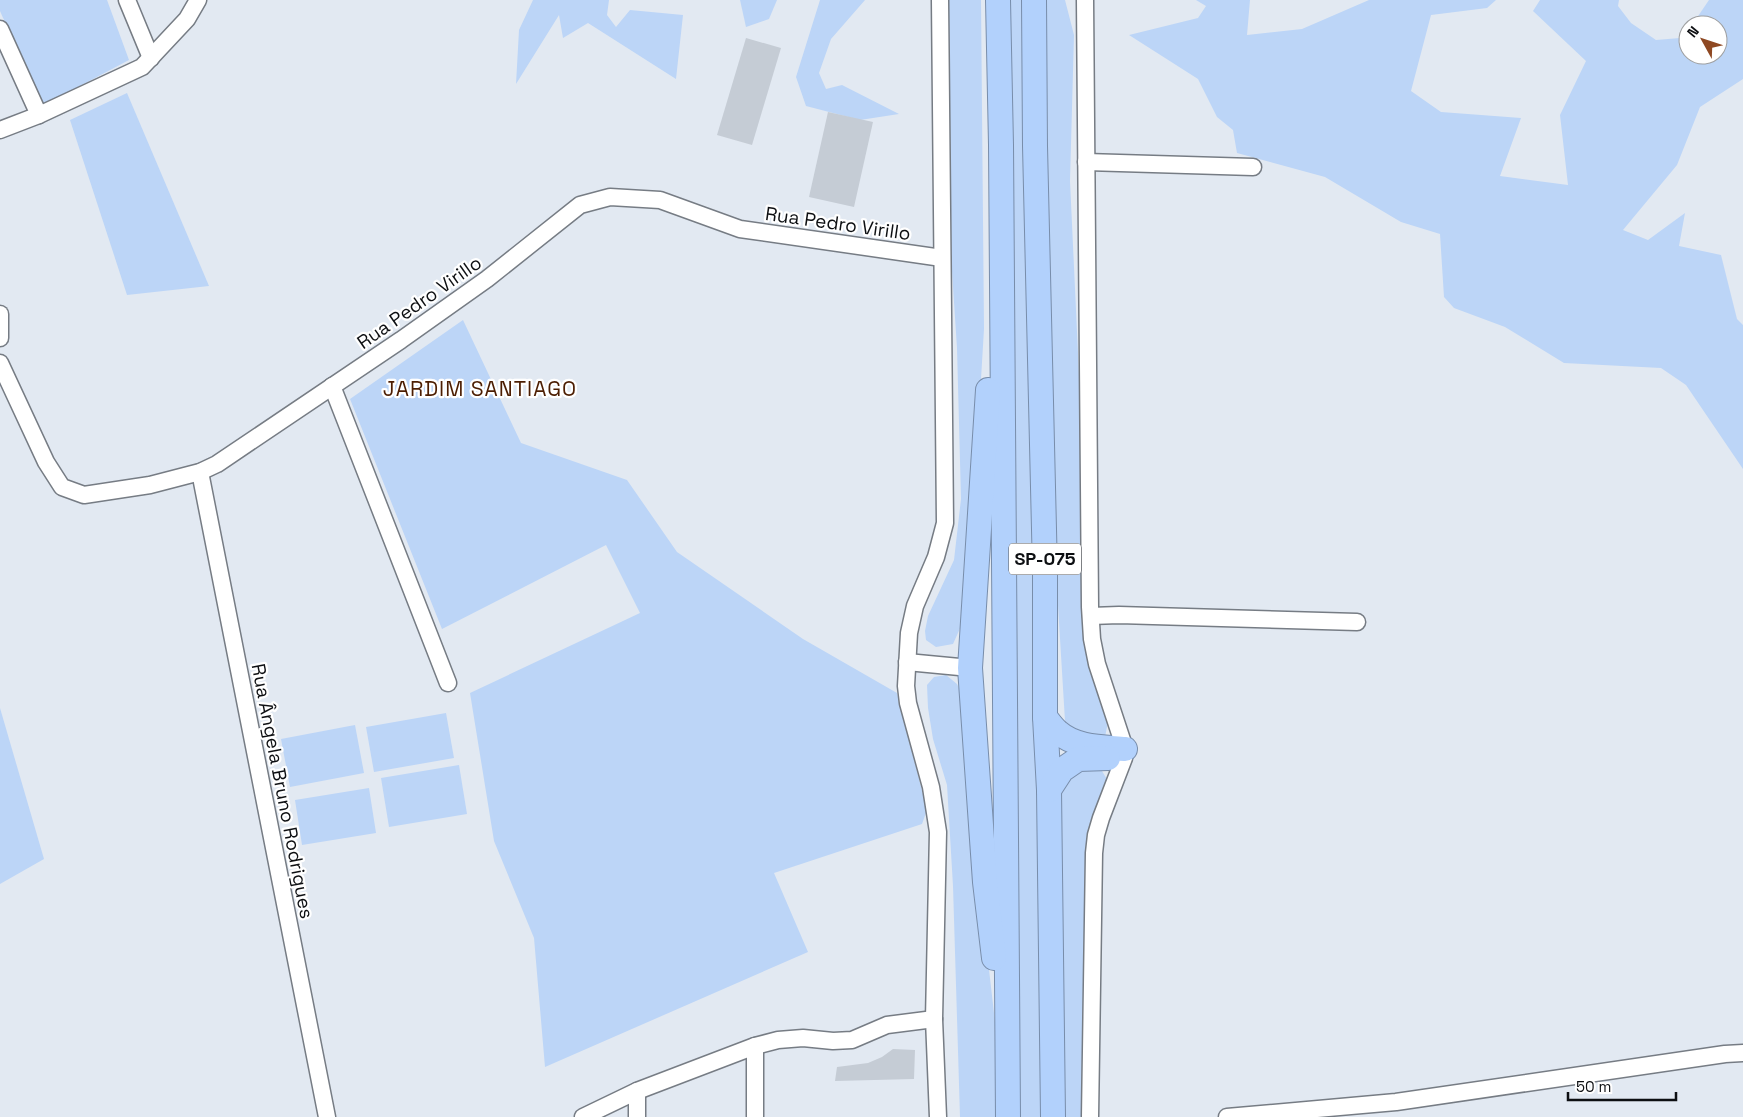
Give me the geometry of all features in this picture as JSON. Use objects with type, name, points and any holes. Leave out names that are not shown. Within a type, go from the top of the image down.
[{"type":"highway","name":"SP-075","points":[[998,0],[1001,145],[1008,1117]]},
{"type":"highway","name":"SP-075","points":[[1034,0],[1036,185],[1045,572],[1045,717],[1049,790],[1053,1117]]},
{"type":"highway","points":[[1001,292],[988,377],[970,668],[985,882],[1008,1074]]},
{"type":"highway","points":[[1045,717],[1058,733],[1075,742],[1125,754]]},
{"type":"highway","points":[[1049,790],[1062,770],[1078,759],[1125,754]]},
{"type":"street","points":[[127,0],[151,58]]},
{"type":"street","points":[[0,130],[142,67],[187,19],[198,0]]},
{"type":"street","points":[[938,1117],[934,1019],[938,832],[931,787],[907,694],[906,662],[909,633],[915,606],[936,557],[945,523],[940,0]]},
{"type":"street","points":[[1085,0],[1092,639],[1097,664],[1125,754],[1101,818],[1096,835],[1094,853],[1090,1117]]},
{"type":"street","points":[[0,29],[39,114]]},
{"type":"street","points":[[1086,162],[1253,167]]},
{"type":"street","name":"Rua Pedro Virillo","points":[[0,363],[46,462],[62,487],[84,495],[150,485],[200,472],[217,464],[487,279],[580,205],[610,197],[660,200],[740,229],[942,258]]},
{"type":"street","points":[[0,314],[0,338]]},
{"type":"street","points":[[332,386],[448,683]]},
{"type":"street","name":"Rua Ângela Bruno Rodrigues","points":[[200,472],[327,1117]]},
{"type":"street","points":[[1091,616],[1120,615],[1357,622]]},
{"type":"street","points":[[906,662],[970,668]]},
{"type":"street","points":[[583,1117],[636,1090],[755,1046],[778,1040],[794,1039],[852,1040],[887,1025],[934,1019]]},
{"type":"street","points":[[755,1046],[755,1117]]},
{"type":"street","points":[[1227,1117],[1396,1102],[1725,1054],[1743,1053]]},
{"type":"street","points":[[636,1090],[637,1117]]},
{"type":"shaded area","points":[[0,0],[107,0],[129,60],[42,106],[0,11]]},
{"type":"shaded area","points":[[533,0],[609,0],[607,15],[616,27],[630,10],[683,15],[676,79],[588,23],[563,38],[559,15],[516,84],[519,30]]},
{"type":"shaded area","points":[[740,0],[777,0],[769,19],[746,27]]},
{"type":"shaded area","points":[[820,0],[865,0],[831,39],[819,73],[826,89],[842,85],[899,114],[860,120],[806,106],[796,77]]},
{"type":"shaded area","points":[[948,0],[981,0],[984,329],[967,613],[953,644],[936,647],[926,640],[925,631],[928,616],[954,560],[961,499],[957,348],[948,210]]},
{"type":"shaded area","points":[[1007,0],[1024,0],[1043,1117],[1018,1117]]},
{"type":"shaded area","points":[[1046,0],[1065,0],[1074,35],[1070,181],[1082,439],[1082,607],[1089,658],[1108,722],[1105,737],[1077,734],[1065,721],[1049,457]]},
{"type":"shaded area","points":[[1196,0],[1250,0],[1247,35],[1302,29],[1369,0],[1496,0],[1487,8],[1431,15],[1411,91],[1441,112],[1521,118],[1500,176],[1568,185],[1560,115],[1586,61],[1533,11],[1540,0],[1619,0],[1618,6],[1631,23],[1656,40],[1678,38],[1678,65],[1728,65],[1728,15],[1699,15],[1709,0],[1743,0],[1743,79],[1700,107],[1677,165],[1623,230],[1648,240],[1685,213],[1679,246],[1721,255],[1737,319],[1743,325],[1743,469],[1686,385],[1661,368],[1564,363],[1505,327],[1454,308],[1444,297],[1440,234],[1401,222],[1325,177],[1237,153],[1233,130],[1217,117],[1198,79],[1129,35],[1198,18],[1206,6]]},
{"type":"shaded area","points":[[127,93],[209,286],[127,295],[70,120]]},
{"type":"shaded area","points":[[463,320],[521,443],[627,480],[677,552],[803,639],[897,693],[927,810],[922,824],[774,873],[808,952],[545,1067],[534,938],[494,841],[470,693],[640,613],[606,545],[442,629],[350,399]]},
{"type":"shaded area","points":[[946,675],[957,684],[965,700],[988,961],[1003,1091],[1003,1117],[960,1117],[953,886],[947,785],[933,739],[928,708],[927,685],[934,677]]},
{"type":"shaded area","points":[[0,708],[44,859],[0,884]]},
{"type":"shaded area","points":[[446,713],[454,758],[374,772],[366,727]]},
{"type":"shaded area","points":[[355,725],[364,773],[290,787],[281,739]]},
{"type":"shaded area","points":[[1084,763],[1099,766],[1108,781],[1093,819],[1083,1117],[1061,1117],[1060,805],[1064,781]]},
{"type":"shaded area","points":[[459,765],[467,814],[389,827],[381,778]]},
{"type":"shaded area","points":[[369,788],[376,833],[302,845],[295,800]]},
{"type":"building","points":[[746,38],[781,48],[752,145],[717,135]]},
{"type":"building","points":[[828,112],[873,122],[854,207],[809,197]]},
{"type":"building","points":[[893,1049],[915,1050],[914,1079],[835,1081],[837,1067],[868,1063],[882,1057]]},
{"type":"district","name":"JARDIM SANTIAGO","points":[[480,389]]}]
